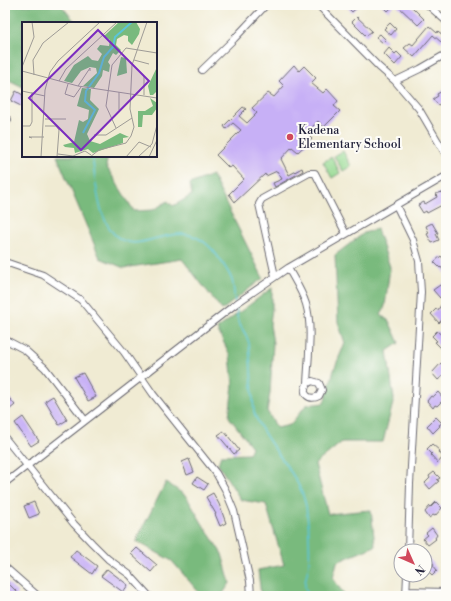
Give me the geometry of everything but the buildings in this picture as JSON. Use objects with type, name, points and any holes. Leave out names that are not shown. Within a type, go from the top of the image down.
[{"type":"lane","points":[[255,5],[260,11]]},
{"type":"lane","points":[[202,70],[234,40],[266,5]]},
{"type":"lane","points":[[318,5],[379,67],[395,81],[419,109],[446,154]]},
{"type":"lane","points":[[428,5],[446,21]]},
{"type":"lane","points":[[395,81],[420,70],[446,54]]},
{"type":"lane","points":[[275,276],[271,251],[259,204],[262,199],[309,173],[315,173],[346,234]]},
{"type":"lane","points":[[5,483],[236,303],[288,268],[446,176]]},
{"type":"lane","points":[[396,204],[413,240],[419,261],[421,292],[410,484],[408,543]]},
{"type":"lane","points":[[5,262],[43,275],[81,300],[124,352],[153,394],[216,473],[225,489],[234,511],[250,581],[251,596]]},
{"type":"lane","points":[[288,268],[306,302],[308,313],[307,384]]},
{"type":"lane","points":[[6,340],[25,350],[46,368],[85,420]]},
{"type":"lane","points":[[5,438],[26,466],[92,543],[108,559],[130,575],[148,596]]},
{"type":"lane","points":[[5,567],[38,596]]},
{"type":"lane","points":[[407,583],[406,593],[446,592]]},
{"type":"green space","points":[[5,5],[61,5],[75,22],[22,22],[22,86],[5,78]]},
{"type":"green space","points":[[343,151],[351,166],[343,171],[334,156]]},
{"type":"green space","points":[[57,157],[108,157],[106,166],[134,211],[153,210],[168,201],[173,206],[192,195],[190,184],[212,175],[263,278],[222,310],[182,259],[124,268],[100,258]]},
{"type":"green space","points":[[332,157],[340,173],[332,178],[323,162]]},
{"type":"green space","points":[[377,229],[390,267],[385,306],[381,315],[389,321],[399,343],[387,351],[394,399],[383,442],[342,442],[315,464],[328,514],[371,510],[375,546],[337,562],[333,578],[345,596],[261,596],[258,570],[284,565],[266,504],[241,500],[218,464],[221,455],[249,454],[252,447],[229,417],[233,385],[230,355],[217,329],[272,288],[270,325],[273,343],[270,393],[267,411],[277,428],[290,425],[306,405],[324,403],[335,367],[345,343],[338,322],[335,255],[364,233]]},
{"type":"green space","points":[[166,482],[186,496],[222,554],[230,583],[222,595],[202,596],[172,561],[136,541]]},
{"type":"waterway","points":[[92,157],[101,208],[104,218],[114,234],[125,241],[137,243],[175,234],[188,235],[202,241],[216,254],[229,274],[233,283],[235,302]]},
{"type":"waterway","points":[[236,307],[238,322],[249,343],[254,412],[266,437],[297,481],[306,506],[309,528],[309,564],[305,580],[305,588],[310,596]]},
{"type":"place","name":"Kadena Elementary School","points":[[290,137]]}]
